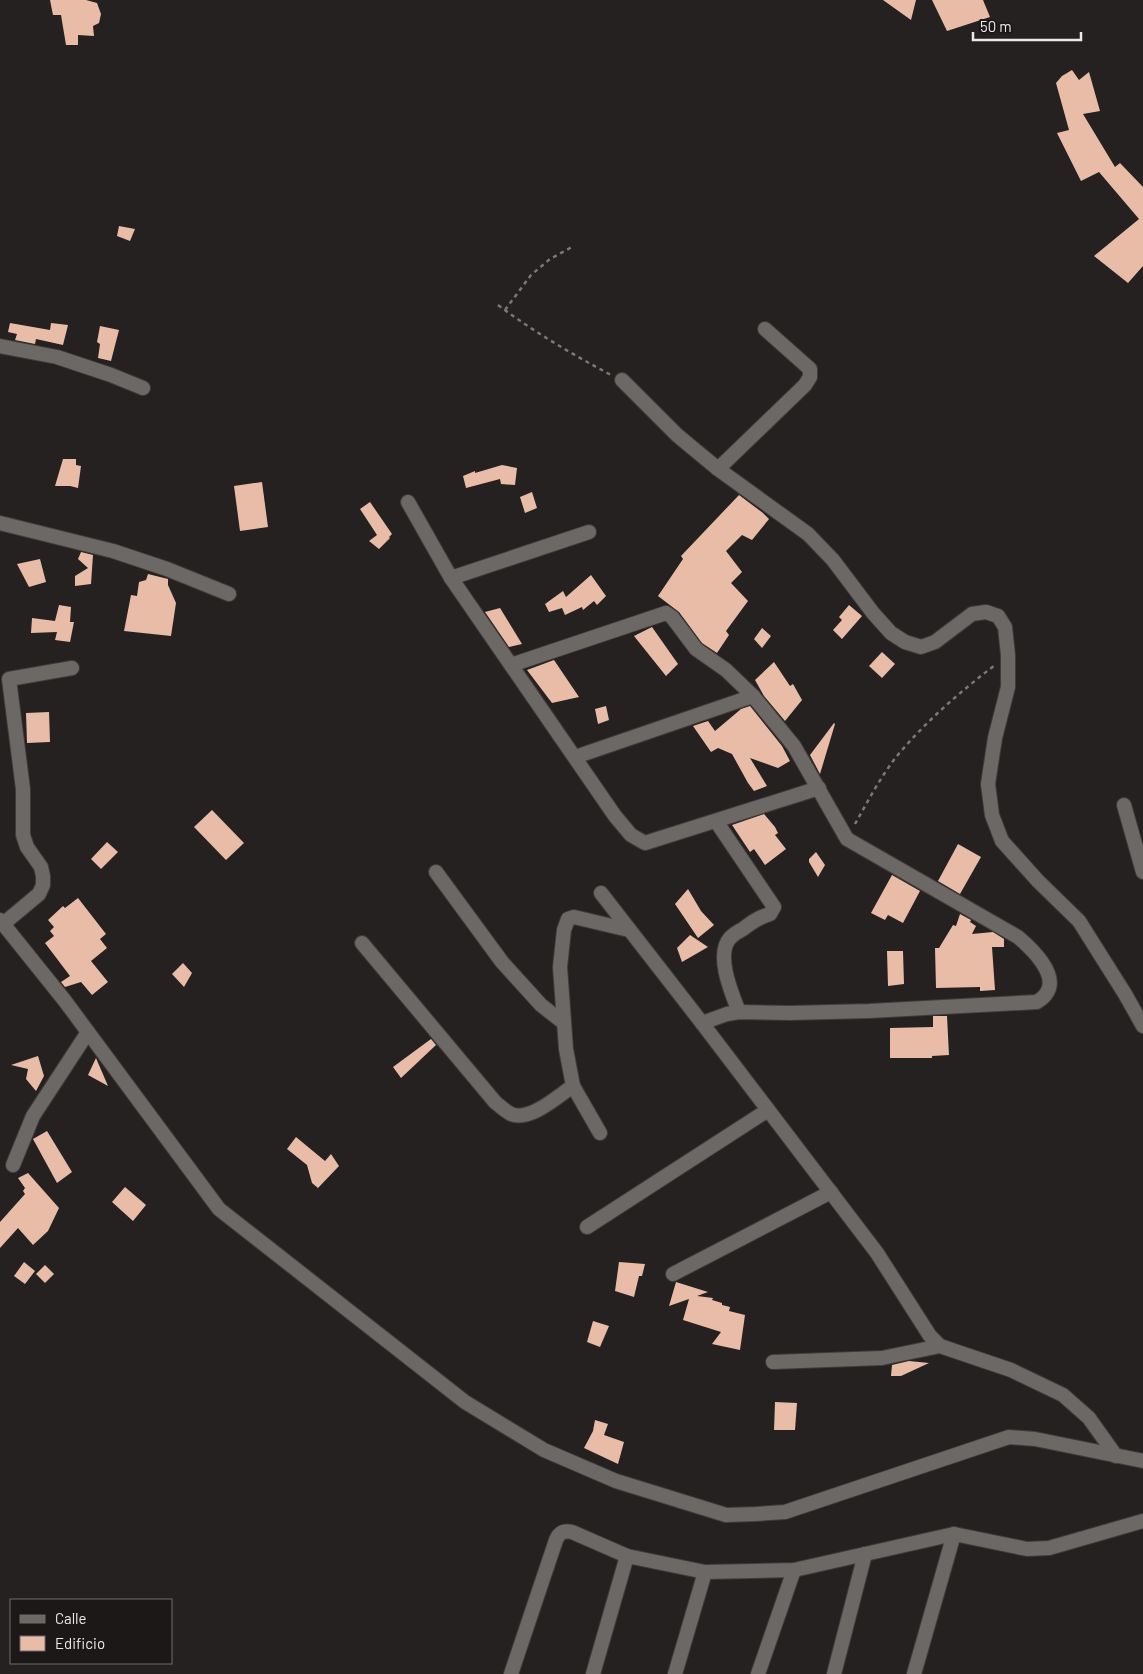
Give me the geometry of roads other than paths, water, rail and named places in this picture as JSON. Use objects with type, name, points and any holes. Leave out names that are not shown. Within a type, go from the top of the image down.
[{"type":"street","points":[[718,469],[805,385],[810,376],[810,369],[766,329]]},
{"type":"street","points":[[0,346],[57,357],[111,374],[143,388]]},
{"type":"street","points":[[622,380],[677,435],[718,469],[808,534],[832,560],[873,613],[891,633],[905,642],[921,647],[934,642],[972,614],[986,612],[998,616],[1005,627],[1008,655],[1008,687],[995,738],[988,784],[992,815],[1002,842],[1079,921],[1143,1026]]},
{"type":"street","points":[[408,502],[452,578],[615,816],[631,835],[645,843],[819,788]]},
{"type":"street","points":[[0,522],[113,551],[167,569],[229,594]]},
{"type":"street","points":[[452,578],[589,532]]},
{"type":"street","points":[[511,665],[666,613],[672,617],[696,649],[726,670],[753,696],[794,746],[847,839],[1018,937],[1035,952],[1048,972],[1050,984],[1046,995],[1037,1002],[869,1011],[739,1012],[727,1014],[702,1023]]},
{"type":"street","points":[[72,668],[5,679],[23,789],[23,835],[27,847],[41,867],[44,876],[39,894],[2,922],[65,1000],[219,1210],[465,1402],[544,1450],[616,1481],[726,1515],[784,1512],[1009,1437],[1035,1439],[1143,1461]]},
{"type":"street","points":[[575,758],[753,696]]},
{"type":"street","points":[[1124,805],[1143,872]]},
{"type":"street","points":[[716,821],[774,907],[770,914],[758,918],[730,938],[725,946],[724,959],[727,977],[739,1012]]},
{"type":"street","points":[[436,872],[502,962],[541,1006],[564,1023]]},
{"type":"street","points":[[601,893],[877,1253],[930,1336],[940,1346],[1011,1370],[1063,1396],[1089,1418],[1116,1456]]},
{"type":"street","points":[[600,1133],[573,1086],[566,1049],[560,968],[564,930],[568,919],[574,918],[629,930]]},
{"type":"street","points":[[362,943],[495,1102],[512,1114],[523,1115],[534,1112],[573,1086]]},
{"type":"street","points":[[13,1165],[33,1116],[88,1032]]},
{"type":"street","points":[[587,1227],[768,1110]]},
{"type":"street","points":[[673,1274],[831,1192]]},
{"type":"street","points":[[774,1362],[882,1358],[940,1346]]},
{"type":"street","points":[[511,1674],[556,1540],[560,1534],[568,1531],[627,1556],[705,1572],[794,1570],[954,1534],[1027,1548],[1050,1548],[1143,1521]]},
{"type":"street","points":[[914,1674],[954,1534]]},
{"type":"street","points":[[834,1674],[865,1554]]},
{"type":"street","points":[[593,1674],[627,1556]]},
{"type":"street","points":[[758,1674],[794,1570]]},
{"type":"street","points":[[675,1674],[705,1572]]}]
